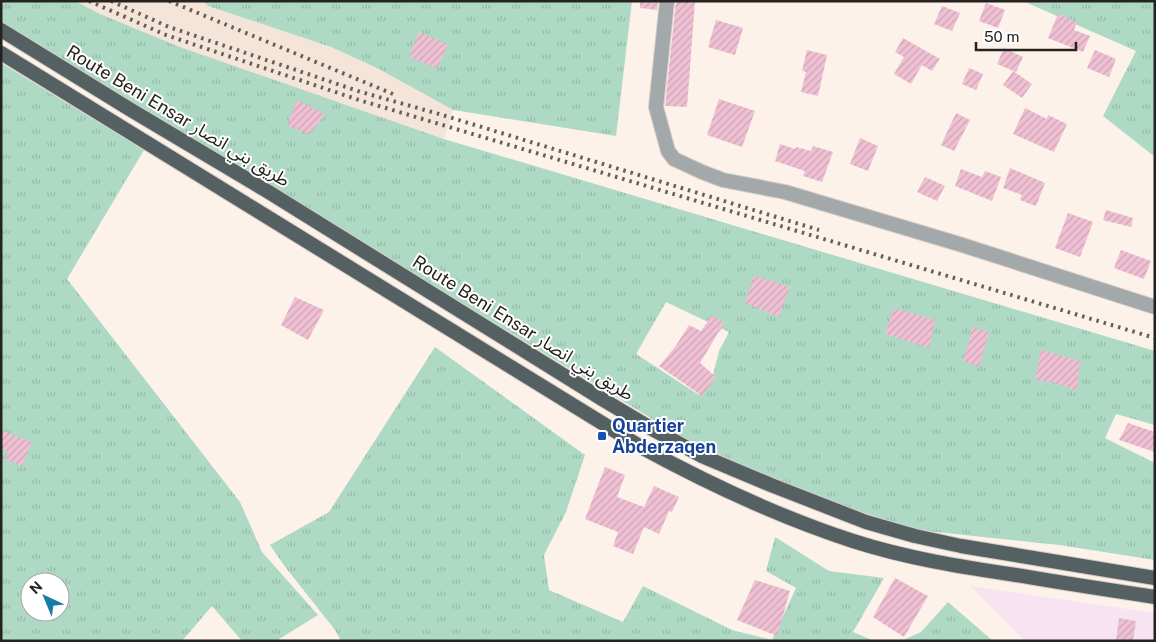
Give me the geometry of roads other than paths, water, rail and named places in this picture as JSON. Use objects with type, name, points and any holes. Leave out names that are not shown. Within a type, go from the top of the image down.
[{"type":"highway","name":"Route Beni Ensar طريق بني انصار","points":[[1,30],[267,191],[602,399],[702,456],[866,522],[915,536],[961,546],[1155,578]]},
{"type":"highway","points":[[1,53],[641,447],[720,488],[754,504],[852,541],[900,554],[951,565],[1155,597]]},
{"type":"street","points":[[667,1],[656,107],[668,150],[674,159],[722,180],[785,192],[959,244],[1155,307]]},
{"type":"railway","points":[[89,1],[166,35],[359,100],[1155,338]]},
{"type":"railway","points":[[111,1],[169,27],[361,92],[819,230]]},
{"type":"railway","points":[[169,1],[393,94]]},
{"type":"place","name":"Quartier Abderzaqen","points":[[602,436]]}]
